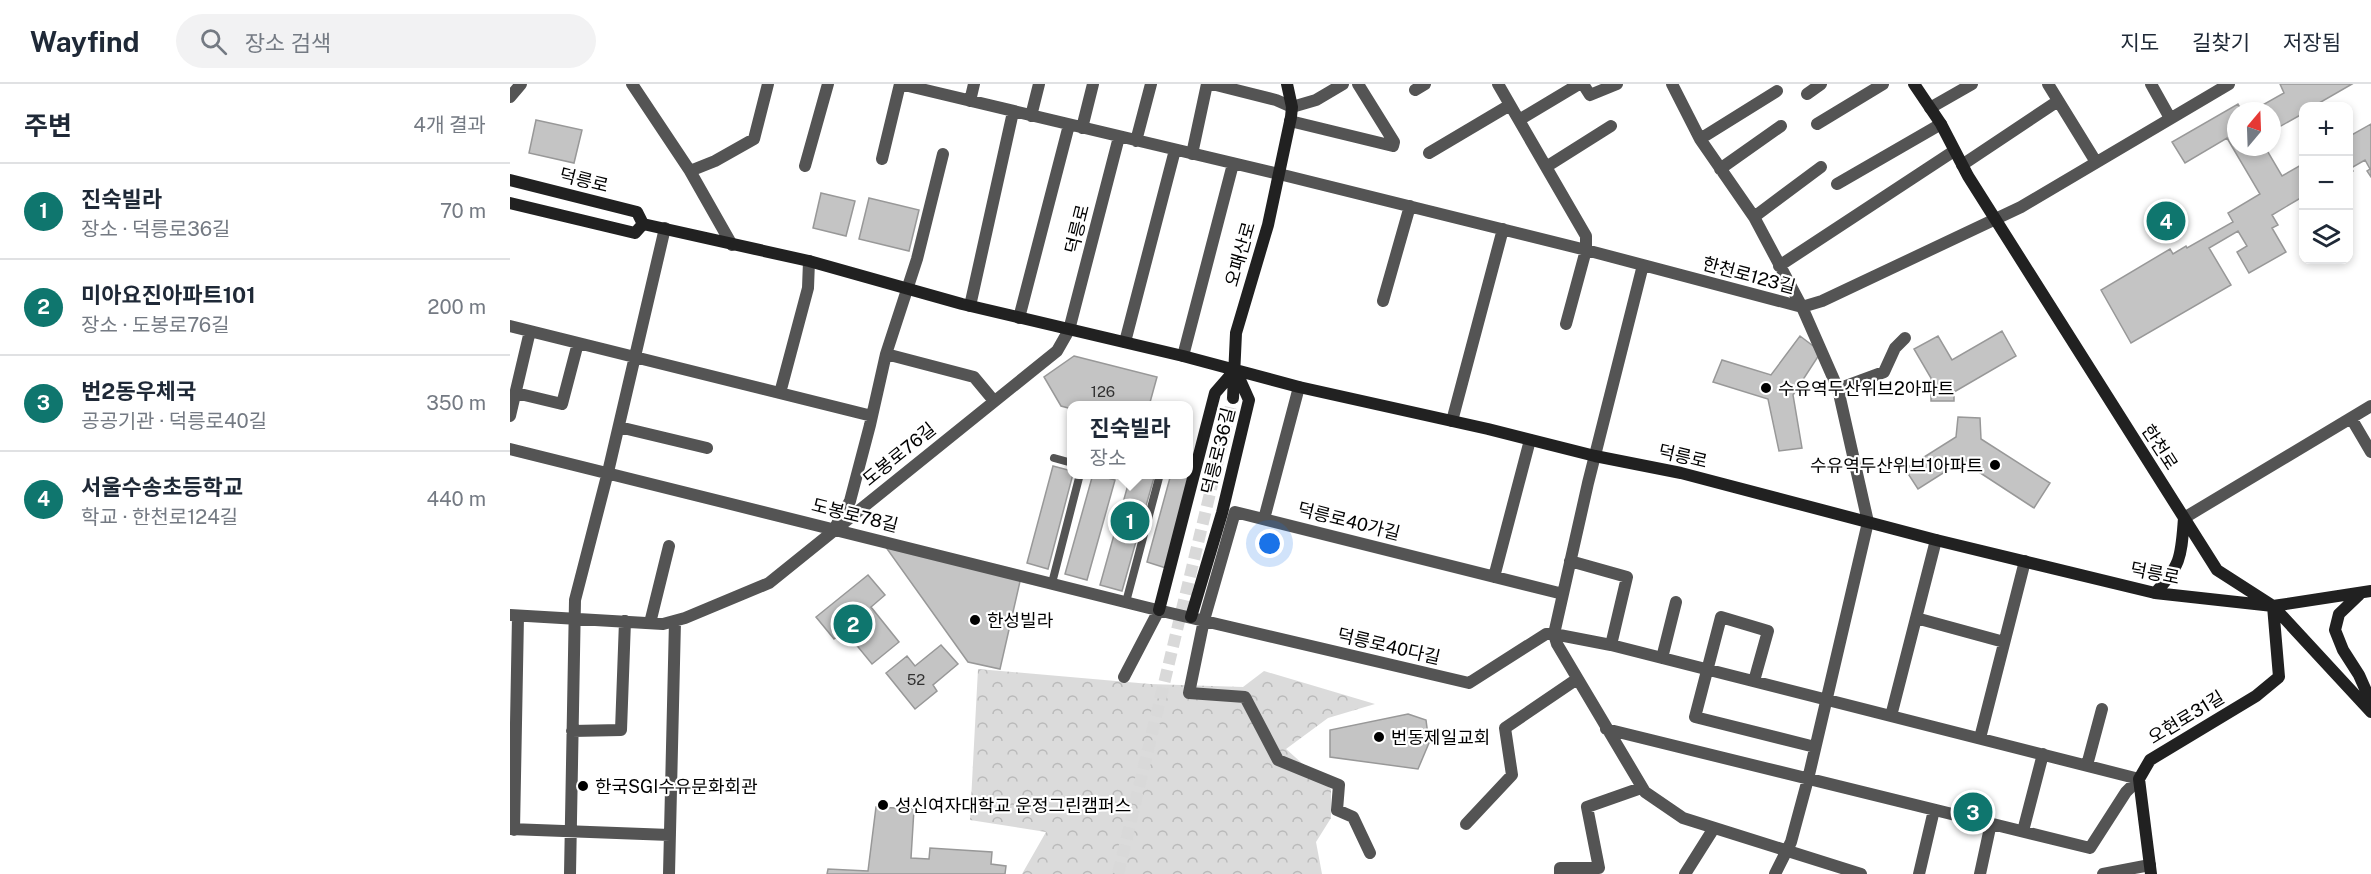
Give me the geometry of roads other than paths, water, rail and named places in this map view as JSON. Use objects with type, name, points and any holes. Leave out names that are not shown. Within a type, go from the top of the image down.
[{"type":"main road","name":"오패산로","points":[[1233,398],[1236,333],[1268,225],[1290,121],[1292,107],[1287,84]]},
{"type":"main road","name":"한천로","points":[[1914,84],[1941,124],[1954,151],[1995,219],[2217,570],[2273,606],[2371,712]]},
{"type":"main road","name":"덕릉로","points":[[510,180],[637,212],[643,224]]},
{"type":"main road","name":"덕릉로","points":[[510,203],[635,233],[643,224]]},
{"type":"main road","name":"덕릉로","points":[[643,224],[809,261],[970,306],[1183,356],[1299,387],[1595,456],[1682,473],[1936,540],[2155,593],[2273,606],[2366,592]]},
{"type":"main road","name":"덕릉로36길","points":[[1160,610],[1215,393],[1235,370],[1249,400],[1222,513],[1191,617]]},
{"type":"main road","points":[[2155,593],[2169,579],[2179,560],[2184,518]]},
{"type":"main road","points":[[2366,592],[2339,614],[2335,630],[2371,702]]},
{"type":"main road","name":"오현로31길","points":[[2139,779],[2150,760],[2256,696],[2279,677],[2273,606]]},
{"type":"main road","points":[[2139,779],[2150,870]]},
{"type":"street","points":[[510,97],[521,84]]},
{"type":"street","points":[[632,84],[690,171],[732,244]]},
{"type":"street","points":[[690,171],[715,161],[754,139],[768,84]]},
{"type":"street","points":[[805,166],[828,84]]},
{"type":"street","points":[[882,159],[900,84]]},
{"type":"street","name":"한천로123길","points":[[900,84],[928,88],[1013,112],[1503,229],[1802,308],[1822,301],[2021,207],[2229,84]]},
{"type":"street","points":[[970,101],[974,84]]},
{"type":"street","points":[[1030,116],[1039,84]]},
{"type":"street","points":[[1082,128],[1093,84]]},
{"type":"street","points":[[1136,141],[1151,84]]},
{"type":"street","points":[[1192,154],[1207,84]]},
{"type":"street","points":[[1212,84],[1276,100],[1292,107],[1316,100],[1343,84]]},
{"type":"street","points":[[1290,121],[1393,146],[1394,142],[1358,84]]},
{"type":"street","points":[[1498,84],[1586,236],[1586,250],[1566,324]]},
{"type":"street","points":[[1519,120],[1581,84],[1590,94],[1617,84]]},
{"type":"street","points":[[1672,84],[1700,139],[1754,217],[1802,308],[1838,389],[1868,522],[1808,779],[1791,842],[1775,874]]},
{"type":"street","points":[[1807,94],[1821,84]]},
{"type":"street","points":[[1817,124],[1883,84]]},
{"type":"street","points":[[1930,108],[1972,84]]},
{"type":"street","points":[[2048,84],[2096,162]]},
{"type":"street","points":[[2151,84],[2170,118]]},
{"type":"street","points":[[1700,139],[1777,91]]},
{"type":"street","points":[[1962,165],[2058,101]]},
{"type":"street","points":[[1429,153],[1510,105]]},
{"type":"street","points":[[970,306],[1013,112]]},
{"type":"street","points":[[1837,184],[1941,124]]},
{"type":"street","name":"덕릉로","points":[[1019,318],[1069,125]]},
{"type":"street","points":[[1546,167],[1611,126]]},
{"type":"street","points":[[1720,169],[1780,126]]},
{"type":"street","name":"덕릉로","points":[[1069,330],[1119,137]]},
{"type":"street","points":[[1125,342],[1175,150]]},
{"type":"street","points":[[1779,266],[1954,151]]},
{"type":"street","points":[[835,529],[850,501],[886,354],[917,259],[943,154]]},
{"type":"street","points":[[1183,356],[1233,164]]},
{"type":"street","points":[[1754,217],[1821,167]]},
{"type":"street","points":[[1383,301],[1410,206]]},
{"type":"street","points":[[570,874],[575,600],[619,427],[665,228]]},
{"type":"street","points":[[1452,421],[1503,229]]},
{"type":"street","points":[[780,393],[808,288],[809,261]]},
{"type":"street","points":[[1643,265],[1570,561],[1554,634],[1557,644],[1641,788],[1683,818],[1861,874]]},
{"type":"street","points":[[510,326],[872,416]]},
{"type":"street","name":"도봉로76길","points":[[514,616],[663,624],[769,583],[1057,351],[1069,330]]},
{"type":"street","points":[[510,416],[530,331]]},
{"type":"street","points":[[1838,389],[1884,372],[1894,348],[1905,338]]},
{"type":"street","points":[[516,393],[562,404],[578,343]]},
{"type":"street","points":[[886,354],[974,376],[994,401]]},
{"type":"street","points":[[1264,519],[1299,387]]},
{"type":"street","points":[[2184,518],[2371,406]]},
{"type":"street","points":[[2351,418],[2371,452]]},
{"type":"street","points":[[619,427],[707,448]]},
{"type":"street","points":[[1494,576],[1530,440]]},
{"type":"street","name":"도봉로78길","points":[[510,449],[1191,617]]},
{"type":"street","name":"덕릉로40가길","points":[[1204,620],[1235,512],[1563,594]]},
{"type":"street","points":[[1891,716],[1936,540]]},
{"type":"street","points":[[650,623],[669,546]]},
{"type":"street","points":[[1570,561],[1627,577],[1611,645]]},
{"type":"street","points":[[1980,738],[2025,561]]},
{"type":"street","points":[[1662,658],[1676,602]]},
{"type":"street","name":"덕릉로36길","points":[[1124,677],[1160,610]]},
{"type":"street","points":[[514,616],[512,829],[670,835]]},
{"type":"street","name":"덕릉로40다길","points":[[1191,617],[1469,683],[1546,633],[1554,634]]},
{"type":"street","points":[[1754,681],[1767,631],[1721,617],[1695,717],[1815,747]]},
{"type":"street","points":[[1916,618],[2004,642]]},
{"type":"street","points":[[1204,620],[1189,693],[1245,697],[1278,760],[1339,785],[1337,810],[1353,817],[1370,853]]},
{"type":"street","points":[[572,731],[621,730],[625,621]]},
{"type":"street","points":[[669,874],[675,621]]},
{"type":"street","points":[[1554,634],[1611,645],[2139,779],[2126,792],[2090,848],[1606,729]]},
{"type":"street","points":[[1466,824],[1512,775],[1505,728],[1577,679]]},
{"type":"street","points":[[2087,765],[2102,709]]},
{"type":"street","points":[[2023,831],[2043,754]]},
{"type":"street","points":[[1560,874],[1560,868],[1599,868],[1587,807],[1641,788]]},
{"type":"street","points":[[1919,874],[1934,810]]},
{"type":"street","points":[[1980,874],[1991,823]]},
{"type":"street","points":[[1685,874],[1714,828]]},
{"type":"street","points":[[2103,874],[2150,870]]},
{"type":"lane","points":[[1054,458],[1067,462]]},
{"type":"lane","points":[[1053,584],[1079,479]]},
{"type":"lane","points":[[1126,602],[1159,479]]},
{"type":"tunnel","points":[[1118,874],[1233,398]]},
{"type":"place","name":"서울수송초등학교","points":[[2166,221]]},
{"type":"place","name":"수유역두산위브2아파트","points":[[1766,388]]},
{"type":"place","name":"수유역두산위브1아파트","points":[[1995,465]]},
{"type":"place","name":"진숙빌라","points":[[1130,521]]},
{"type":"place","name":"한성빌라","points":[[975,620]]},
{"type":"place","name":"미아요진아파트101","points":[[853,624]]},
{"type":"place","name":"번동제일교회","points":[[1379,737]]},
{"type":"place","name":"한국SGI수유문화회관","points":[[583,786]]},
{"type":"place","name":"성신여자대학교 운정그린캠퍼스","points":[[883,805]]},
{"type":"place","name":"번2동우체국","points":[[1973,812]]}]
